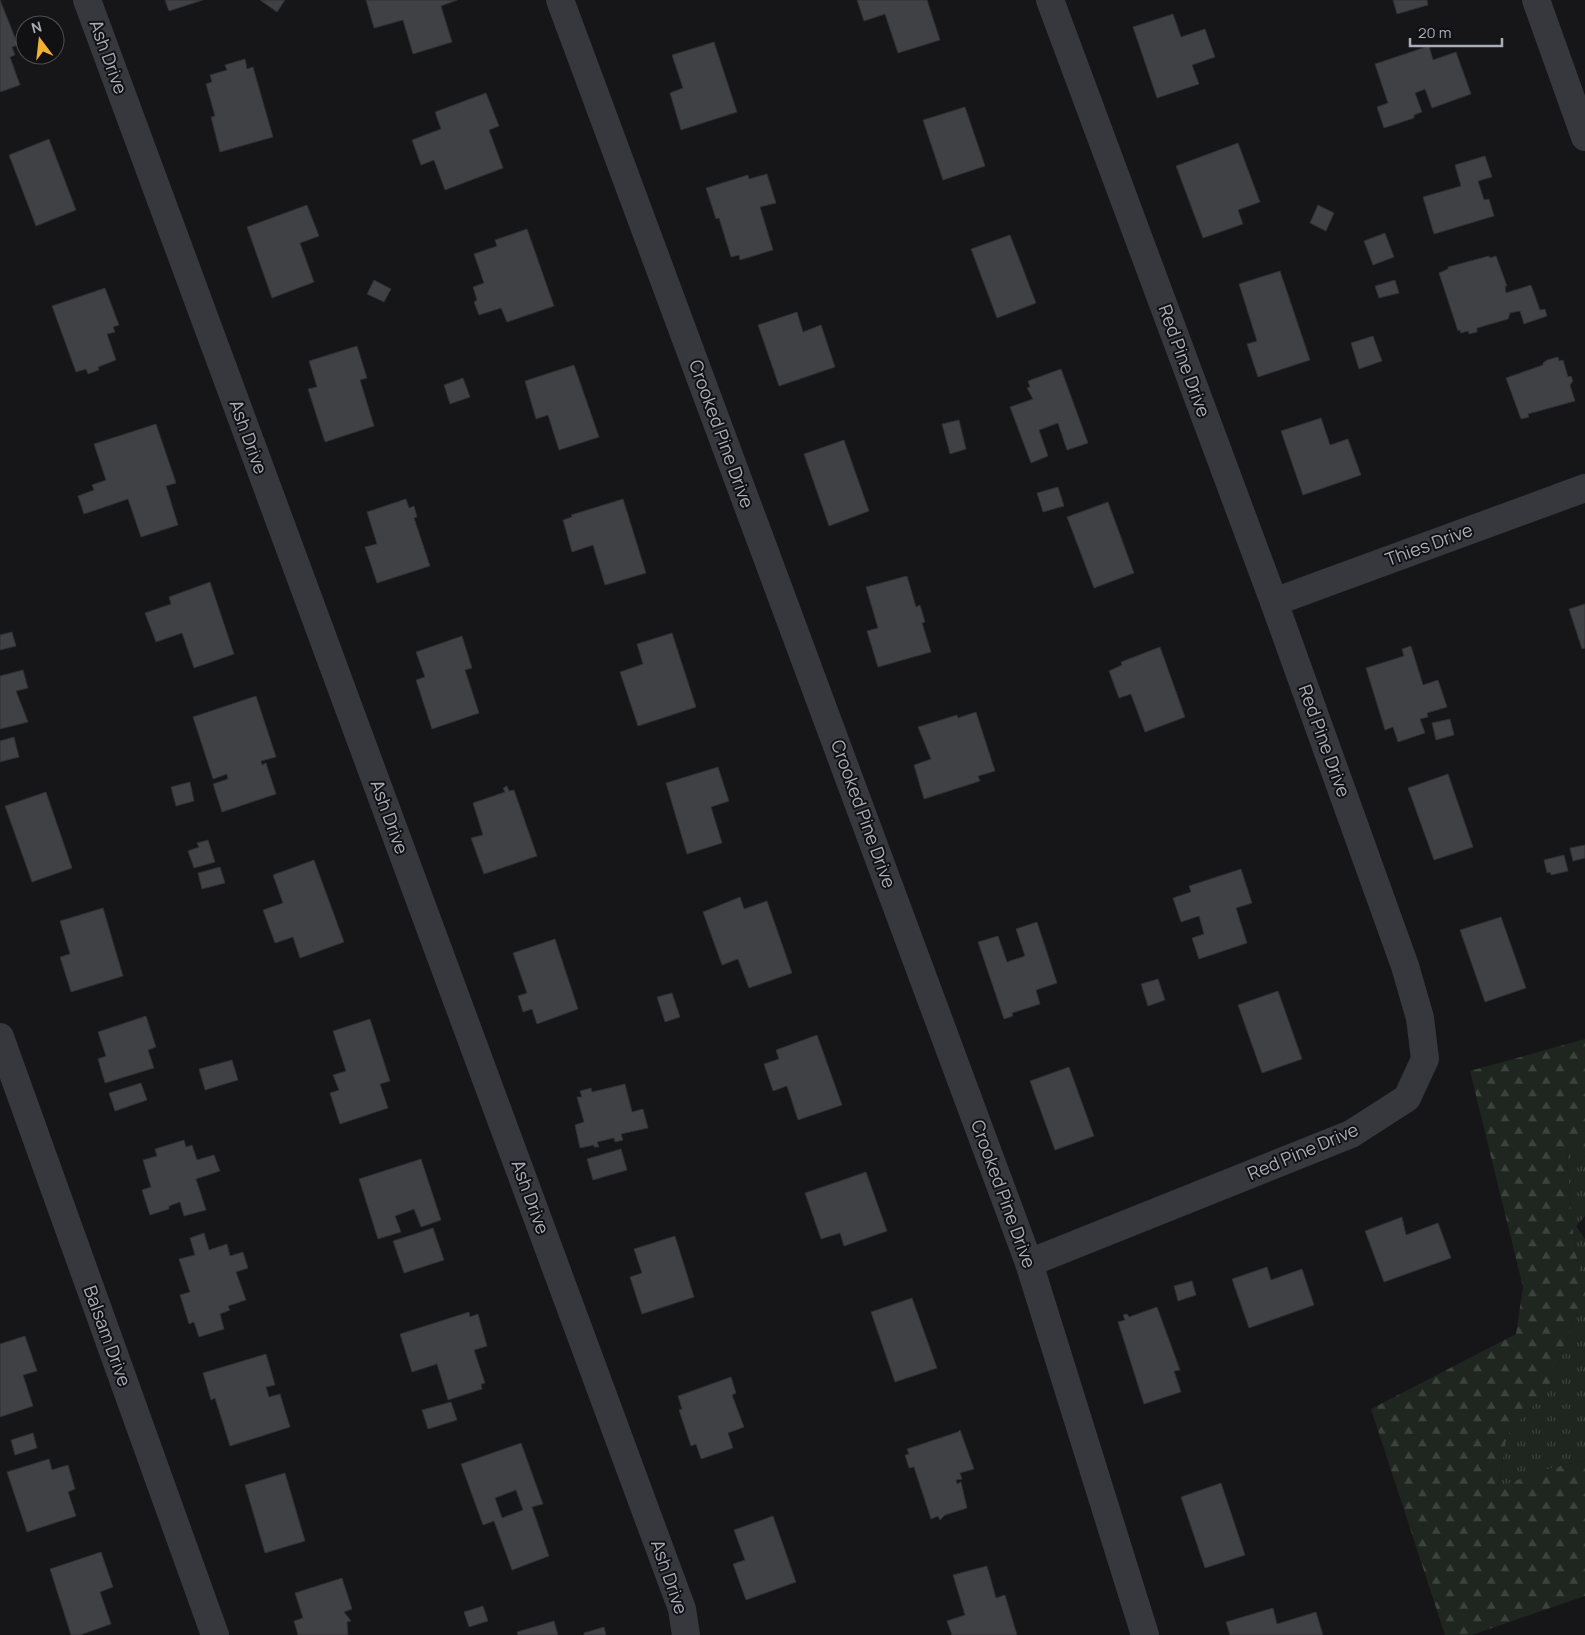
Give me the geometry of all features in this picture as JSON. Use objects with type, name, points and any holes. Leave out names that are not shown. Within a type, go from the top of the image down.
[{"type":"street","name":"Ash Drive","points":[[87,0],[679,1600],[686,1635]]},
{"type":"street","name":"Crooked Pine Drive","points":[[560,0],[1029,1263],[1145,1635]]},
{"type":"street","name":"Red Pine Drive","points":[[1029,1263],[1351,1134],[1407,1098],[1425,1059],[1420,1018],[1405,966],[1274,602],[1050,0]]},
{"type":"street","points":[[1536,0],[1585,136]]},
{"type":"street","name":"Thies Drive","points":[[1274,602],[1585,488]]},
{"type":"street","name":"Balsam Drive","points":[[0,1037],[215,1635]]},
{"type":"green space","points":[[1585,1039],[1585,1157],[1566,1144],[1572,1225],[1583,1298],[1549,1387],[1507,1435],[1498,1487],[1549,1469],[1585,1460],[1585,1596],[1472,1635],[1445,1635],[1371,1409],[1516,1334],[1523,1287],[1470,1071]]},
{"type":"green space","points":[[1566,1143],[1585,1157],[1585,1216],[1576,1226],[1585,1239],[1585,1460],[1549,1469],[1498,1488],[1507,1435],[1549,1387],[1583,1298],[1572,1225]]},
{"type":"building","points":[[0,0],[15,38],[15,46],[12,47],[15,55],[10,57],[20,85],[0,92]]},
{"type":"building","points":[[165,0],[203,0],[169,11]]},
{"type":"building","points":[[260,0],[285,0],[277,12]]},
{"type":"building","points":[[366,0],[457,0],[441,6],[452,42],[413,54],[403,20],[374,28]]},
{"type":"building","points":[[857,0],[927,0],[940,40],[898,53],[885,14],[864,21]]},
{"type":"building","points":[[1393,0],[1427,0],[1428,5],[1397,14]]},
{"type":"building","points":[[1173,14],[1181,37],[1205,29],[1215,57],[1192,65],[1199,84],[1157,98],[1133,27]]},
{"type":"building","points":[[714,42],[737,112],[681,130],[670,93],[683,88],[672,55]]},
{"type":"building","points":[[1429,46],[1433,60],[1456,52],[1471,94],[1432,108],[1425,89],[1415,93],[1422,112],[1414,115],[1414,118],[1384,128],[1377,107],[1388,103],[1375,64]]},
{"type":"building","points":[[245,59],[247,69],[253,67],[273,137],[220,152],[211,117],[215,116],[206,84],[212,82],[210,75],[227,70],[225,65]]},
{"type":"building","points":[[486,93],[499,126],[489,130],[503,168],[445,190],[434,160],[421,165],[412,140],[441,129],[435,112]]},
{"type":"building","points":[[965,107],[985,166],[943,180],[923,120]]},
{"type":"building","points":[[49,139],[76,210],[36,226],[9,155]]},
{"type":"building","points":[[1238,143],[1260,202],[1238,210],[1243,224],[1203,238],[1176,166]]},
{"type":"building","points":[[1485,156],[1492,177],[1478,181],[1484,200],[1489,199],[1494,216],[1434,234],[1423,197],[1461,186],[1455,165]]},
{"type":"building","points":[[767,174],[776,203],[760,207],[773,250],[740,260],[739,255],[731,257],[719,218],[716,219],[706,188],[748,175],[749,179]]},
{"type":"building","points":[[307,205],[319,236],[300,243],[314,282],[272,298],[247,227]]},
{"type":"building","points":[[1318,205],[1334,213],[1326,231],[1310,223]]},
{"type":"building","points":[[527,229],[554,306],[507,322],[501,308],[479,315],[474,302],[477,300],[473,287],[484,283],[474,254],[497,246],[495,240]]},
{"type":"building","points":[[1385,233],[1394,257],[1373,265],[1364,241]]},
{"type":"building","points":[[1010,235],[1036,303],[997,318],[971,249]]},
{"type":"building","points":[[1489,256],[1490,258],[1496,256],[1507,286],[1505,286],[1506,293],[1531,285],[1540,310],[1545,309],[1547,316],[1524,324],[1520,311],[1510,313],[1508,319],[1477,328],[1477,332],[1469,334],[1468,331],[1461,333],[1460,330],[1458,331],[1439,273],[1448,269],[1448,267]]},
{"type":"building","points":[[1280,271],[1310,360],[1258,377],[1247,344],[1257,341],[1239,284]]},
{"type":"building","points":[[374,280],[391,289],[384,302],[367,294]]},
{"type":"building","points":[[1395,280],[1399,293],[1379,298],[1375,286]]},
{"type":"building","points":[[105,288],[119,325],[113,327],[115,332],[107,334],[116,360],[98,367],[99,370],[88,374],[86,369],[76,372],[52,306]]},
{"type":"building","points":[[797,312],[803,332],[821,325],[835,367],[779,386],[758,325]]},
{"type":"building","points":[[1373,336],[1382,361],[1359,369],[1351,343]]},
{"type":"building","points":[[357,346],[367,378],[360,380],[374,426],[325,442],[308,389],[317,387],[309,361]]},
{"type":"building","points":[[1558,357],[1559,361],[1563,360],[1568,377],[1571,376],[1573,381],[1570,385],[1575,401],[1528,414],[1529,417],[1521,419],[1506,378],[1543,365],[1547,360]]},
{"type":"building","points":[[574,365],[599,437],[559,450],[548,415],[536,419],[525,381]]},
{"type":"building","points":[[1061,369],[1088,443],[1067,450],[1058,423],[1039,430],[1048,456],[1031,463],[1010,407],[1033,399],[1027,388],[1030,387],[1028,381]]},
{"type":"building","points":[[463,378],[470,397],[450,404],[444,385]]},
{"type":"building","points":[[1321,418],[1330,445],[1348,439],[1361,475],[1303,495],[1281,431]]},
{"type":"building","points":[[959,420],[966,449],[950,454],[942,424]]},
{"type":"building","points":[[156,424],[176,483],[166,486],[178,525],[141,537],[128,499],[84,514],[78,496],[94,490],[92,485],[106,480],[94,444]]},
{"type":"building","points":[[844,440],[869,511],[829,526],[804,454]]},
{"type":"building","points":[[1058,487],[1064,506],[1043,512],[1037,493]]},
{"type":"building","points":[[406,499],[409,508],[414,506],[417,517],[414,518],[430,566],[377,583],[365,547],[377,544],[367,512]]},
{"type":"building","points":[[623,499],[646,573],[605,585],[593,545],[572,552],[563,520],[572,517],[571,515]]},
{"type":"building","points":[[1108,502],[1134,573],[1094,588],[1067,517]]},
{"type":"building","points":[[907,576],[916,607],[920,605],[925,622],[922,623],[931,652],[878,667],[867,631],[878,628],[866,587]]},
{"type":"building","points":[[210,582],[234,654],[194,668],[182,633],[156,642],[145,613],[171,604],[169,597]]},
{"type":"building","points":[[1585,604],[1585,648],[1582,649],[1569,609]]},
{"type":"building","points":[[12,632],[16,646],[0,650],[0,635]]},
{"type":"building","points":[[672,633],[696,707],[638,726],[620,672],[643,664],[637,644]]},
{"type":"building","points":[[462,636],[472,668],[465,670],[479,713],[432,729],[416,680],[425,677],[416,652]]},
{"type":"building","points":[[1411,646],[1423,685],[1438,680],[1447,707],[1427,713],[1428,717],[1420,719],[1425,733],[1398,742],[1393,727],[1385,730],[1366,668],[1404,656],[1402,649]]},
{"type":"building","points":[[1160,647],[1185,717],[1145,732],[1131,694],[1119,698],[1109,671],[1122,665],[1121,662]]},
{"type":"building","points":[[23,670],[28,688],[16,691],[28,722],[0,729],[0,676]]},
{"type":"building","points":[[256,696],[276,757],[261,761],[262,765],[266,763],[276,794],[222,812],[213,784],[228,779],[227,774],[213,779],[193,717]]},
{"type":"building","points":[[976,712],[995,771],[978,776],[980,781],[924,799],[914,765],[931,759],[918,727],[957,715],[958,718]]},
{"type":"building","points":[[1450,719],[1454,735],[1436,740],[1432,723]]},
{"type":"building","points":[[14,737],[19,757],[0,762],[0,741]]},
{"type":"building","points":[[718,767],[729,801],[711,807],[722,843],[687,854],[666,783]]},
{"type":"building","points":[[1448,774],[1473,847],[1434,860],[1408,788]]},
{"type":"building","points":[[190,782],[194,801],[176,806],[171,787]]},
{"type":"building","points":[[507,786],[509,791],[514,790],[537,856],[484,874],[471,838],[483,835],[473,803],[505,792],[503,788]]},
{"type":"building","points":[[46,792],[72,868],[32,882],[5,806]]},
{"type":"building","points":[[208,840],[215,862],[194,868],[188,851],[199,847],[197,843]]},
{"type":"building","points":[[1585,845],[1585,858],[1573,861],[1570,848]]},
{"type":"building","points":[[1564,855],[1568,871],[1551,875],[1550,872],[1547,873],[1544,860]]},
{"type":"building","points":[[314,860],[344,942],[300,958],[293,937],[275,943],[263,910],[283,903],[273,875]]},
{"type":"building","points":[[220,867],[225,883],[202,889],[198,873]]},
{"type":"building","points":[[1241,869],[1252,903],[1236,908],[1247,943],[1199,959],[1192,938],[1204,934],[1199,916],[1181,922],[1173,898],[1191,892],[1189,886]]},
{"type":"building","points":[[740,897],[744,909],[767,901],[792,973],[749,988],[738,959],[722,965],[703,912]]},
{"type":"building","points":[[103,908],[123,976],[71,992],[60,957],[70,954],[60,921]]},
{"type":"building","points":[[1501,917],[1526,988],[1485,1002],[1460,930]]},
{"type":"building","points":[[1037,922],[1057,983],[1036,990],[1040,1004],[1012,1013],[1013,1016],[1004,1019],[978,942],[998,936],[1007,962],[1025,956],[1016,929]]},
{"type":"building","points":[[555,939],[578,1009],[537,1024],[532,1009],[523,1012],[518,996],[527,993],[513,953]]},
{"type":"building","points":[[1158,979],[1165,1000],[1148,1006],[1141,984]]},
{"type":"building","points":[[1278,991],[1302,1059],[1262,1073],[1238,1005]]},
{"type":"building","points":[[672,993],[680,1017],[665,1022],[657,997]]},
{"type":"building","points":[[146,1016],[156,1047],[148,1050],[154,1068],[105,1083],[98,1059],[106,1056],[98,1032]]},
{"type":"building","points":[[370,1019],[390,1081],[380,1084],[388,1108],[340,1124],[330,1093],[339,1090],[333,1075],[346,1071],[333,1031]]},
{"type":"building","points":[[817,1035],[842,1105],[798,1120],[787,1086],[773,1091],[764,1064],[779,1059],[776,1050]]},
{"type":"building","points":[[232,1060],[238,1080],[205,1090],[199,1069]]},
{"type":"building","points":[[1069,1067],[1094,1136],[1055,1150],[1030,1081]]},
{"type":"building","points":[[141,1083],[147,1100],[115,1111],[109,1093]]},
{"type":"building","points":[[625,1084],[632,1112],[643,1109],[648,1128],[621,1134],[623,1140],[615,1142],[614,1138],[597,1142],[599,1147],[594,1147],[594,1145],[580,1148],[575,1125],[584,1122],[577,1097],[582,1097],[580,1091],[591,1088],[592,1092]]},
{"type":"building","points":[[184,1140],[186,1147],[192,1145],[197,1160],[214,1155],[220,1171],[196,1179],[206,1210],[184,1216],[180,1202],[169,1206],[169,1209],[150,1215],[142,1190],[151,1187],[143,1160],[157,1156],[155,1149]]},
{"type":"building","points":[[621,1149],[627,1170],[593,1180],[587,1159]]},
{"type":"building","points":[[421,1159],[441,1220],[421,1227],[414,1209],[395,1216],[401,1232],[378,1239],[359,1179]]},
{"type":"building","points":[[866,1172],[887,1231],[844,1246],[840,1233],[821,1239],[805,1193]]},
{"type":"building","points":[[1402,1217],[1406,1235],[1438,1223],[1451,1258],[1384,1282],[1365,1231]]},
{"type":"building","points":[[433,1228],[444,1260],[404,1273],[393,1241]]},
{"type":"building","points":[[204,1233],[209,1250],[227,1244],[230,1256],[243,1252],[248,1268],[236,1272],[246,1300],[228,1306],[230,1310],[220,1314],[224,1329],[199,1337],[194,1322],[189,1324],[180,1295],[190,1292],[179,1259],[195,1255],[190,1238]]},
{"type":"building","points":[[675,1236],[694,1297],[642,1314],[630,1277],[642,1273],[634,1249]]},
{"type":"building","points":[[1267,1267],[1271,1280],[1302,1269],[1314,1305],[1249,1328],[1232,1279]]},
{"type":"building","points":[[1192,1281],[1196,1295],[1178,1301],[1174,1286]]},
{"type":"building","points":[[912,1298],[937,1368],[895,1382],[871,1312]]},
{"type":"building","points":[[1157,1307],[1180,1370],[1174,1371],[1181,1392],[1144,1404],[1118,1322],[1125,1320],[1123,1315],[1127,1314],[1129,1317]]},
{"type":"building","points":[[469,1312],[470,1317],[478,1314],[487,1346],[474,1350],[485,1383],[481,1384],[482,1389],[448,1400],[437,1364],[412,1372],[400,1334]]},
{"type":"building","points":[[25,1336],[37,1371],[23,1375],[33,1406],[0,1417],[0,1344]]},
{"type":"building","points":[[266,1354],[275,1385],[266,1387],[269,1397],[280,1394],[290,1427],[230,1446],[215,1398],[211,1400],[203,1373]]},
{"type":"building","points":[[731,1377],[736,1393],[732,1395],[744,1427],[728,1433],[733,1448],[701,1459],[696,1444],[691,1446],[679,1410],[682,1409],[678,1396]]},
{"type":"building","points":[[451,1402],[457,1420],[428,1429],[422,1410]]},
{"type":"building","points":[[960,1430],[974,1469],[960,1473],[962,1479],[956,1480],[957,1484],[961,1482],[967,1508],[945,1515],[940,1520],[938,1516],[931,1519],[914,1467],[909,1468],[905,1455],[909,1454],[907,1449]]},
{"type":"building","points":[[33,1433],[37,1448],[15,1455],[11,1440]]},
{"type":"building","points":[[521,1443],[543,1504],[532,1507],[549,1556],[512,1570],[494,1521],[483,1525],[461,1464]],"holes":[[[516,1490],[523,1510],[502,1518],[495,1498]]]},
{"type":"building","points":[[49,1459],[52,1470],[68,1465],[75,1489],[68,1492],[76,1516],[27,1532],[7,1472]]},
{"type":"building","points":[[285,1473],[305,1541],[265,1553],[245,1485]]},
{"type":"building","points":[[1221,1483],[1245,1555],[1205,1568],[1181,1497]]},
{"type":"building","points":[[773,1516],[796,1582],[746,1600],[733,1564],[745,1560],[734,1530]]},
{"type":"building","points":[[101,1552],[113,1587],[100,1592],[111,1624],[80,1635],[71,1635],[50,1569]]},
{"type":"building","points":[[987,1566],[996,1598],[1005,1595],[1017,1635],[952,1635],[947,1621],[965,1615],[953,1575]]},
{"type":"building","points":[[342,1578],[352,1609],[344,1612],[351,1621],[347,1622],[348,1635],[298,1635],[294,1621],[303,1618],[295,1593]]},
{"type":"building","points":[[483,1606],[488,1621],[469,1627],[464,1612]]},
{"type":"building","points":[[1273,1608],[1277,1624],[1316,1612],[1323,1635],[1230,1635],[1226,1622]]},
{"type":"building","points":[[554,1621],[558,1635],[518,1635],[517,1632]]},
{"type":"building","points":[[604,1627],[606,1635],[584,1635],[584,1633]]}]
